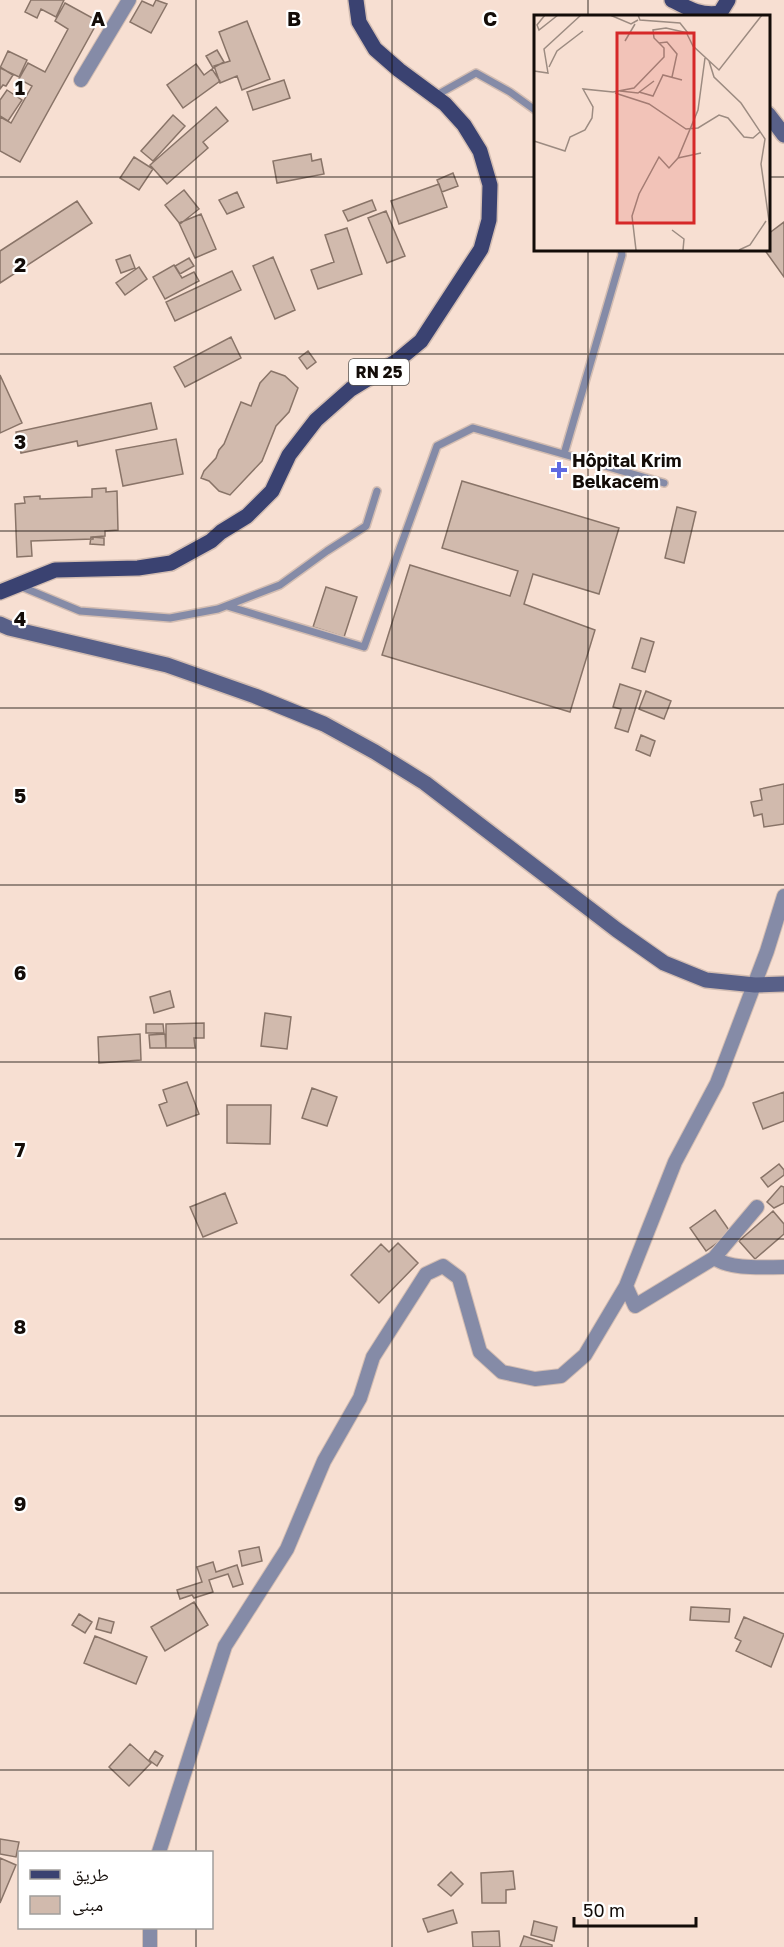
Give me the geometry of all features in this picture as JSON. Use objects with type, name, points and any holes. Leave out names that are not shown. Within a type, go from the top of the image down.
[{"type":"main road","name":"RN 25","points":[[0,592],[55,570],[138,568],[171,563],[211,541],[247,516],[272,491],[289,455],[316,420],[351,389],[397,361],[421,341],[481,249],[489,220],[490,185],[480,151],[464,125],[445,104],[375,49],[359,22],[356,0]]},
{"type":"main road","points":[[672,0],[697,13],[710,15],[723,10]]},
{"type":"street","points":[[81,80],[129,0]]},
{"type":"street","points":[[769,115],[784,135]]},
{"type":"street","points":[[0,624],[167,665],[255,696],[324,724],[425,783],[617,930],[664,963],[706,980],[755,985],[784,984]]},
{"type":"street","points":[[159,1851],[225,1646],[287,1550],[324,1461],[360,1398],[373,1357],[426,1274],[443,1266],[459,1278],[480,1352],[502,1372],[535,1379],[561,1376],[585,1355],[626,1286],[675,1162],[717,1083],[755,985],[784,896]]},
{"type":"street","points":[[626,1286],[635,1306],[714,1258],[757,1207]]},
{"type":"street","points":[[714,1258],[721,1263],[735,1265],[784,1267]]},
{"type":"street","points":[[150,1929],[150,1947]]},
{"type":"lane","points":[[435,96],[476,74],[510,92],[534,109]]},
{"type":"lane","points":[[564,454],[622,255],[621,250]]},
{"type":"lane","points":[[227,606],[364,647],[437,446],[473,428],[664,483]]},
{"type":"lane","points":[[16,585],[80,611],[170,618],[227,606],[280,585],[366,526],[377,491]]},
{"type":"building","points":[[31,0],[64,0],[56,17],[41,9],[37,18],[25,12]]},
{"type":"building","points":[[156,0],[167,4],[151,33],[130,22],[142,1],[153,6]]},
{"type":"building","points":[[65,3],[98,21],[20,162],[0,151],[0,117],[11,123],[32,86],[19,79],[28,63],[45,72],[68,29],[55,21]]},
{"type":"building","points":[[247,21],[270,79],[242,90],[237,76],[220,83],[214,66],[230,61],[219,32]]},
{"type":"building","points":[[217,50],[224,62],[213,68],[206,56]]},
{"type":"building","points":[[8,51],[27,60],[19,77],[0,68]]},
{"type":"building","points":[[196,64],[204,75],[212,69],[220,81],[183,108],[167,85]]},
{"type":"building","points":[[0,67],[13,75],[6,86],[3,85],[0,89]]},
{"type":"building","points":[[284,80],[290,98],[253,110],[247,92]]},
{"type":"building","points":[[7,90],[22,100],[8,121],[0,116],[0,100]]},
{"type":"building","points":[[216,107],[228,121],[203,142],[208,148],[167,184],[150,165]]},
{"type":"building","points":[[173,115],[185,126],[153,161],[141,151]]},
{"type":"building","points":[[311,154],[312,161],[321,159],[324,174],[277,183],[273,161]]},
{"type":"building","points":[[134,157],[153,169],[139,190],[120,178]]},
{"type":"building","points":[[453,173],[458,186],[442,192],[437,180]]},
{"type":"building","points":[[439,184],[447,207],[399,224],[391,201]]},
{"type":"building","points":[[184,190],[199,209],[180,224],[165,205]]},
{"type":"building","points":[[237,192],[244,207],[227,214],[219,200]]},
{"type":"building","points":[[372,200],[376,210],[348,221],[343,211]]},
{"type":"building","points":[[77,201],[92,223],[0,283],[0,251]]},
{"type":"building","points":[[386,211],[405,256],[387,263],[368,218]]},
{"type":"building","points":[[201,214],[216,249],[195,258],[179,223]]},
{"type":"building","points":[[784,222],[784,277],[765,250],[769,250],[769,233]]},
{"type":"building","points":[[347,228],[362,274],[318,289],[311,270],[334,262],[325,235]]},
{"type":"building","points":[[130,255],[135,268],[121,273],[116,260]]},
{"type":"building","points":[[273,257],[295,310],[275,319],[253,266]]},
{"type":"building","points":[[189,258],[194,266],[180,274],[175,266]]},
{"type":"building","points":[[174,265],[182,278],[194,272],[199,281],[165,299],[153,277]]},
{"type":"building","points":[[139,267],[147,279],[125,295],[116,283]]},
{"type":"building","points":[[232,271],[241,290],[175,321],[166,302]]},
{"type":"building","points":[[231,337],[241,358],[185,387],[174,367]]},
{"type":"building","points":[[308,351],[316,362],[307,369],[299,358]]},
{"type":"building","points":[[271,371],[285,376],[298,388],[289,412],[276,426],[262,461],[230,495],[219,491],[209,481],[201,478],[204,471],[216,458],[224,444],[241,402],[251,406],[260,383]]},
{"type":"building","points":[[0,375],[22,423],[0,433]]},
{"type":"building","points":[[151,403],[157,429],[78,446],[77,441],[21,453],[16,432]]},
{"type":"building","points":[[176,439],[183,474],[123,486],[116,450]]},
{"type":"building","points":[[462,481],[619,528],[599,594],[533,574],[524,604],[595,630],[570,712],[382,655],[410,565],[510,596],[518,571],[442,548]]},
{"type":"building","points":[[106,488],[106,492],[117,491],[118,530],[105,531],[105,536],[93,537],[93,539],[31,541],[32,556],[17,557],[15,504],[25,503],[24,497],[40,496],[40,499],[92,497],[92,489]]},
{"type":"building","points":[[677,507],[696,512],[684,563],[665,558]]},
{"type":"building","points":[[91,537],[104,538],[104,545],[90,544]]},
{"type":"building","points":[[326,587],[357,597],[344,637],[313,627]]},
{"type":"building","points":[[641,638],[654,642],[645,672],[632,668]]},
{"type":"building","points":[[620,684],[641,691],[628,732],[615,728],[621,709],[613,707]]},
{"type":"building","points":[[646,691],[671,701],[664,719],[639,709]]},
{"type":"building","points":[[641,735],[655,741],[650,756],[636,750]]},
{"type":"building","points":[[784,784],[784,824],[764,827],[762,814],[754,816],[751,802],[762,800],[760,789]]},
{"type":"building","points":[[170,991],[174,1007],[154,1013],[150,997]]},
{"type":"building","points":[[265,1013],[291,1017],[287,1049],[261,1046]]},
{"type":"building","points":[[204,1023],[204,1038],[194,1038],[195,1048],[166,1048],[166,1024]]},
{"type":"building","points":[[146,1024],[163,1024],[164,1033],[146,1033]]},
{"type":"building","points":[[140,1034],[141,1060],[99,1063],[98,1037]]},
{"type":"building","points":[[165,1034],[166,1048],[150,1048],[149,1035]]},
{"type":"building","points":[[187,1082],[199,1114],[167,1126],[159,1105],[167,1102],[163,1090]]},
{"type":"building","points":[[312,1088],[337,1097],[327,1126],[302,1118]]},
{"type":"building","points":[[784,1092],[784,1121],[763,1129],[753,1103]]},
{"type":"building","points":[[227,1105],[271,1105],[270,1144],[227,1143]]},
{"type":"building","points":[[779,1164],[784,1170],[784,1175],[768,1187],[761,1178]]},
{"type":"building","points":[[781,1186],[784,1187],[784,1203],[774,1208],[767,1202]]},
{"type":"building","points":[[225,1193],[237,1223],[203,1237],[190,1207]]},
{"type":"building","points":[[715,1210],[731,1233],[706,1251],[690,1228]]},
{"type":"building","points":[[773,1211],[784,1224],[784,1234],[755,1259],[739,1241]]},
{"type":"building","points":[[398,1243],[418,1263],[379,1303],[351,1275],[381,1244],[389,1252]]},
{"type":"building","points":[[259,1547],[262,1561],[242,1566],[239,1551]]},
{"type":"building","points":[[213,1562],[216,1572],[237,1565],[243,1584],[233,1587],[228,1574],[209,1580],[213,1592],[194,1598],[192,1595],[180,1599],[177,1590],[202,1582],[197,1567]]},
{"type":"building","points":[[194,1602],[208,1625],[165,1651],[151,1627]]},
{"type":"building","points":[[691,1607],[730,1609],[729,1622],[690,1620]]},
{"type":"building","points":[[79,1614],[92,1622],[85,1633],[72,1625]]},
{"type":"building","points":[[744,1617],[784,1634],[771,1667],[736,1651],[741,1641],[735,1638]]},
{"type":"building","points":[[99,1618],[114,1622],[111,1633],[96,1629]]},
{"type":"building","points":[[95,1636],[147,1657],[136,1684],[84,1663]]},
{"type":"building","points":[[130,1744],[151,1763],[129,1786],[109,1767]]},
{"type":"building","points":[[155,1751],[163,1756],[157,1766],[149,1760]]},
{"type":"building","points":[[0,1839],[19,1842],[16,1857],[0,1854]]},
{"type":"building","points":[[0,1858],[16,1865],[0,1903]]},
{"type":"building","points":[[513,1871],[515,1889],[506,1890],[506,1903],[482,1903],[481,1873]]},
{"type":"building","points":[[451,1872],[463,1884],[451,1896],[438,1885]]},
{"type":"building","points":[[453,1910],[457,1923],[428,1932],[423,1919]]},
{"type":"building","points":[[534,1921],[557,1927],[554,1941],[531,1935]]},
{"type":"building","points":[[499,1931],[500,1947],[473,1947],[472,1932]]},
{"type":"building","points":[[524,1936],[552,1945],[552,1947],[520,1947]]},
{"type":"place","name":"Hôpital Krim Belkacem","points":[[559,470]]}]
